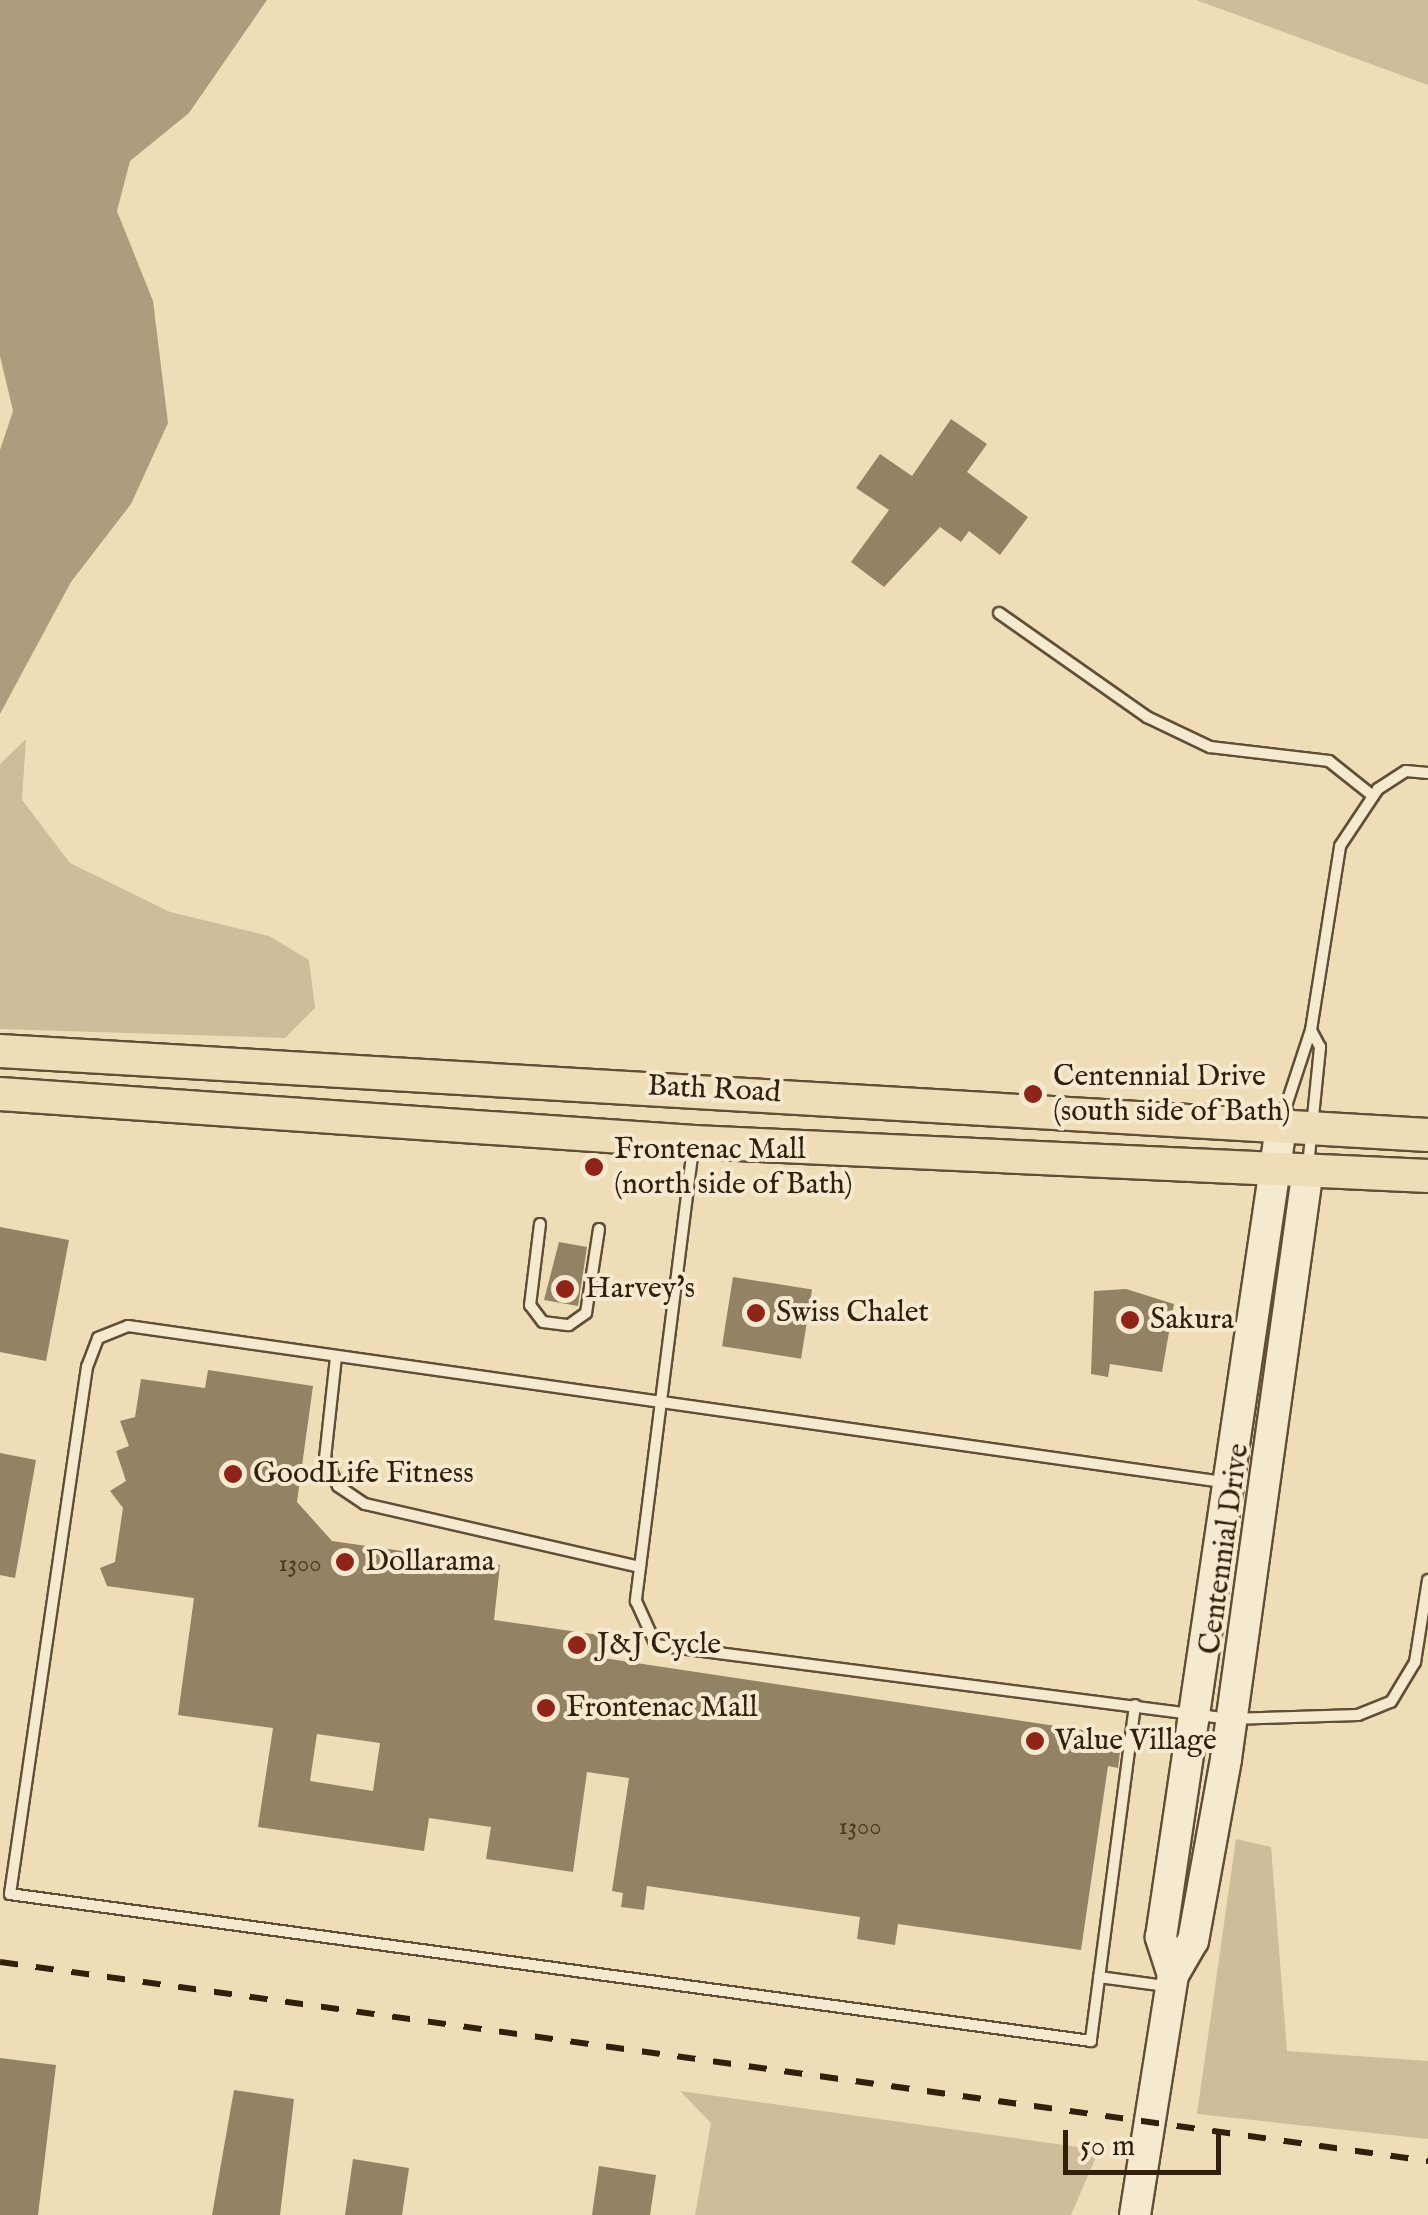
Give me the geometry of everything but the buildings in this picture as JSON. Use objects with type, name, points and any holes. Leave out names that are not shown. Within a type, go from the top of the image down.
[{"type":"main road","name":"Bath Road","points":[[0,1051],[1297,1122],[1428,1135]]},
{"type":"main road","name":"Bath Road","points":[[0,1094],[694,1142],[1428,1176]]},
{"type":"main road","name":"Centennial Drive","points":[[1134,2215],[1172,1981],[1194,1941],[1234,1484],[1270,1167],[1297,1122]]},
{"type":"main road","name":"Centennial Drive","points":[[1215,1717],[1308,1169]]},
{"type":"lane","points":[[999,613],[1147,717],[1210,747],[1329,761],[1373,796]]},
{"type":"lane","points":[[1308,1169],[1297,1122],[1340,846],[1373,796],[1406,770],[1428,773]]},
{"type":"lane","points":[[1297,1122],[1320,1048],[1311,1030]]},
{"type":"lane","points":[[694,1142],[640,1567],[637,1616],[656,1645],[1215,1717],[1358,1715],[1391,1702],[1415,1662],[1428,1580]]},
{"type":"lane","points":[[540,1224],[530,1305],[543,1322],[569,1326],[586,1313],[599,1229]]},
{"type":"lane","points":[[1135,1706],[1091,2041],[10,1894],[98,1338],[128,1326],[1234,1484]]},
{"type":"lane","points":[[336,1357],[324,1458],[338,1486],[365,1504],[640,1567]]},
{"type":"lane","points":[[1099,1977],[1172,1981]]},
{"type":"shaded area","points":[[0,0],[267,0],[189,113],[130,161],[117,211],[153,301],[168,423],[131,504],[71,582],[0,714],[0,450],[13,411],[0,356]]},
{"type":"shaded area","points":[[1196,0],[1428,0],[1428,85]]},
{"type":"shaded area","points":[[26,739],[22,800],[70,863],[170,912],[269,936],[309,960],[315,1008],[285,1038],[0,1029],[0,764]]},
{"type":"shaded area","points":[[1236,1839],[1271,1847],[1287,2051],[1428,2061],[1428,2139],[1197,2114]]},
{"type":"shaded area","points":[[680,2091],[1099,2150],[1071,2215],[695,2215],[711,2123]]},
{"type":"railway","points":[[0,1962],[1428,2161]]},
{"type":"place","name":"Centennial Drive (south side of Bath)","points":[[1033,1094]]},
{"type":"place","name":"Frontenac Mall (north side of Bath)","points":[[594,1167]]},
{"type":"place","name":"Harvey's","points":[[565,1289]]},
{"type":"place","name":"Swiss Chalet","points":[[756,1313]]},
{"type":"place","name":"Sakura","points":[[1130,1320]]},
{"type":"place","name":"GoodLife Fitness","points":[[233,1474]]},
{"type":"place","name":"Dollarama","points":[[345,1562]]},
{"type":"place","name":"J&J Cycle","points":[[577,1645]]},
{"type":"place","name":"Frontenac Mall","points":[[546,1708]]},
{"type":"place","name":"Value Village","points":[[1035,1741]]}]
